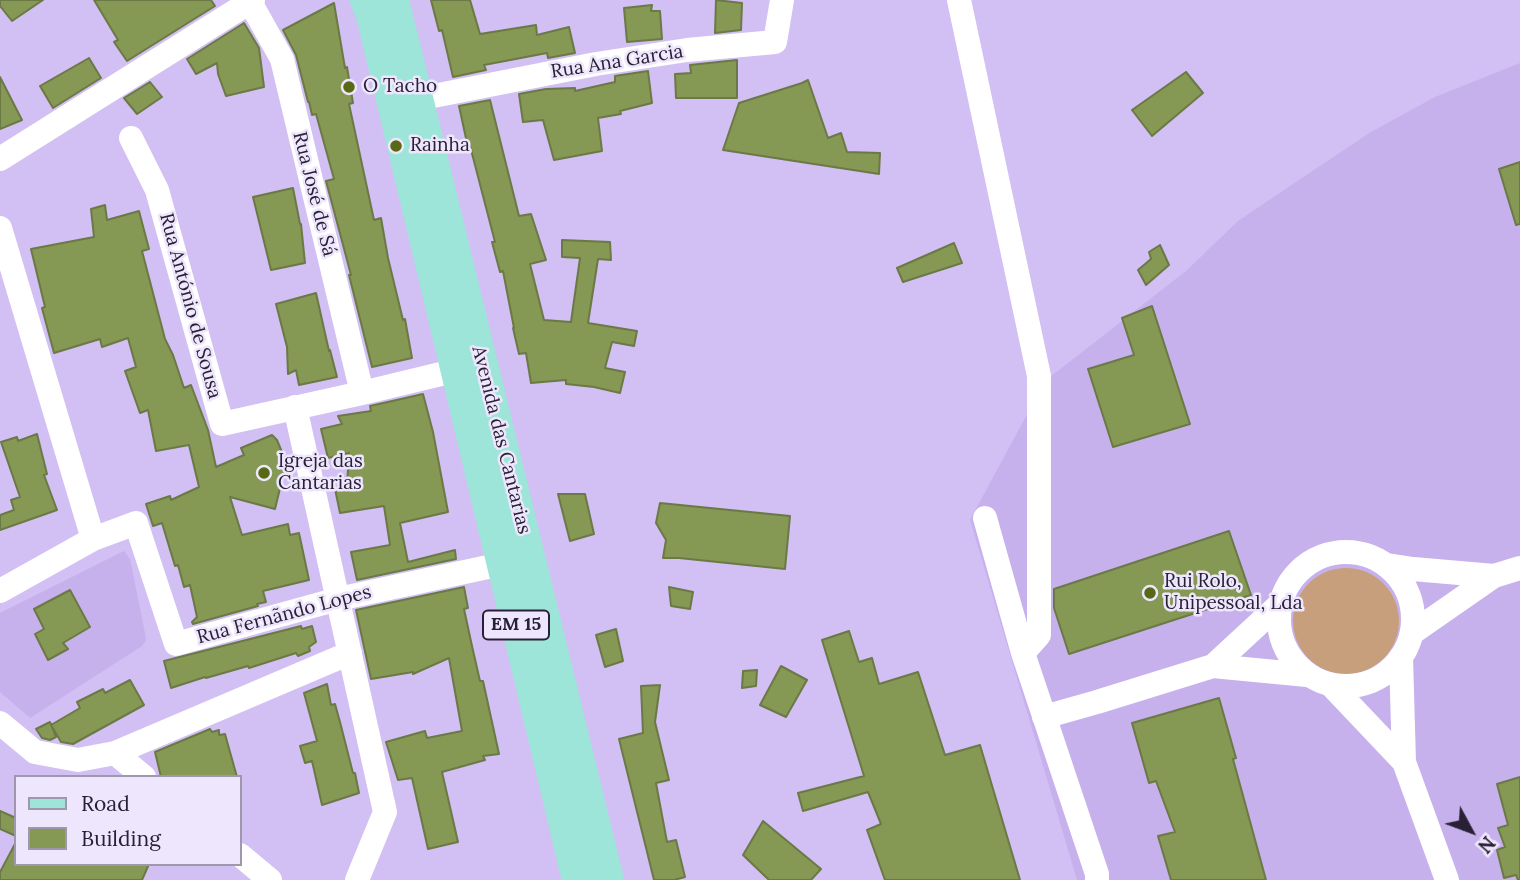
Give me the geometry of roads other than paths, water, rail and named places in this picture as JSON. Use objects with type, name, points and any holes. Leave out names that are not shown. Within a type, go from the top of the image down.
[{"type":"main road","name":"Avenida das Cantarias","points":[[366,0],[608,880]]},
{"type":"main road","name":"Avenida das Cantarias","points":[[393,0],[418,99],[469,367],[502,564],[578,880]]},
{"type":"street","name":"Rua Ana Garcia","points":[[418,99],[609,62],[687,50],[775,43],[782,0]]},
{"type":"street","points":[[959,0],[1039,376],[1040,635],[1023,653]]},
{"type":"street","points":[[0,159],[252,1]]},
{"type":"street","name":"Rua José de Sá","points":[[252,1],[282,59],[362,393]]},
{"type":"street","name":"Rua António de Sousa","points":[[131,138],[157,190],[222,424],[469,367]]},
{"type":"street","points":[[0,228],[93,539]]},
{"type":"street","points":[[295,407],[385,812],[357,880]]},
{"type":"street","points":[[985,518],[1023,653],[1097,880]]},
{"type":"street","name":"Rua Fernãndo Lopes","points":[[0,592],[93,539],[136,523],[176,644],[338,599],[502,564]]},
{"type":"street","points":[[1345,551],[1367,554],[1387,565],[1403,582],[1413,615],[1412,633],[1401,657],[1388,672],[1371,682],[1351,686],[1331,685],[1307,675],[1292,661],[1283,644],[1278,624],[1279,604],[1287,583],[1303,566],[1322,555],[1345,551]]},
{"type":"street","points":[[1387,565],[1494,576]]},
{"type":"street","points":[[1412,633],[1494,576],[1520,568]]},
{"type":"street","points":[[1213,666],[1279,604]]},
{"type":"street","points":[[0,723],[35,752],[78,760],[115,753],[350,653]]},
{"type":"street","points":[[1401,657],[1404,762],[1447,880]]},
{"type":"street","points":[[1044,716],[1213,666],[1307,675]]},
{"type":"street","points":[[1331,685],[1404,762]]},
{"type":"street","points":[[115,753],[142,775]]},
{"type":"street","points":[[242,857],[270,880]]},
{"type":"place","name":"O Tacho","points":[[349,87]]},
{"type":"place","name":"Rainha","points":[[396,146]]},
{"type":"place","name":"Igreja das Cantarias","points":[[264,473]]},
{"type":"place","name":"Rui Rolo, Unipessoal, Lda","points":[[1150,593]]}]
